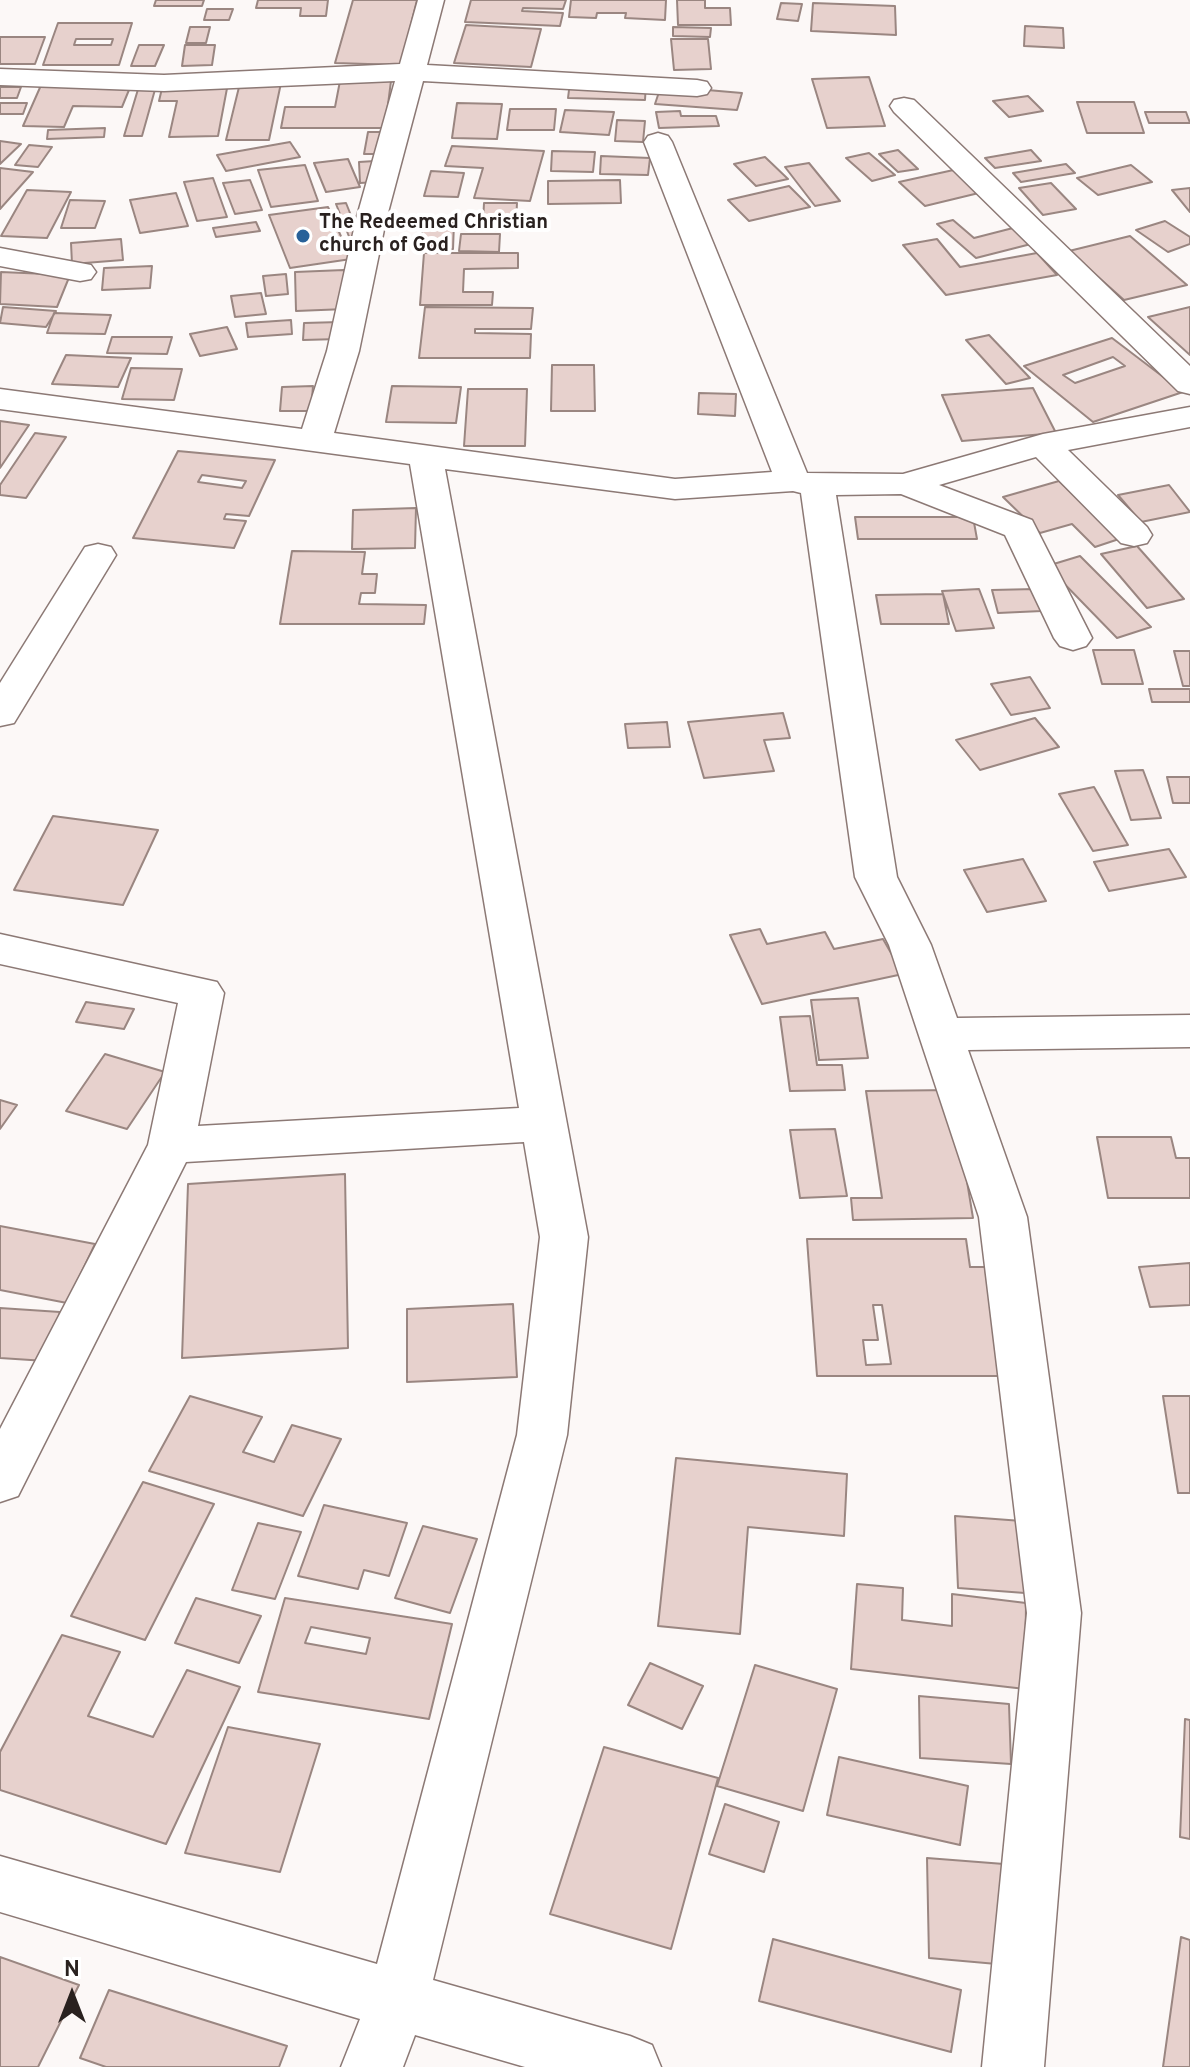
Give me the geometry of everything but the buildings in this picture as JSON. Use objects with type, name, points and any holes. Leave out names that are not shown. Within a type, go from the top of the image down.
[{"type":"street","points":[[314,443],[343,351],[371,220],[431,0]]},
{"type":"street","points":[[0,77],[164,83],[409,72],[697,88]]},
{"type":"street","points":[[904,106],[1190,384]]},
{"type":"street","points":[[658,142],[805,483],[876,877],[910,945],[1003,1217],[1054,1613],[1013,2067]]},
{"type":"street","points":[[0,257],[80,272]]},
{"type":"street","points":[[0,399],[675,489],[805,483],[905,484],[1043,444],[1190,417]]},
{"type":"street","points":[[1043,444],[1134,535]]},
{"type":"street","points":[[372,2067],[398,2000],[542,1435],[564,1237],[426,457]]},
{"type":"street","points":[[905,484],[1019,528],[1073,638]]},
{"type":"street","points":[[0,714],[98,555]]},
{"type":"street","points":[[0,949],[202,993],[171,1145],[0,1480]]},
{"type":"street","points":[[941,1034],[1190,1031]]},
{"type":"street","points":[[171,1145],[544,1124]]},
{"type":"street","points":[[0,1884],[630,2067]]},
{"type":"place","name":"The Redeemed Christian church of God","points":[[303,236]]}]
